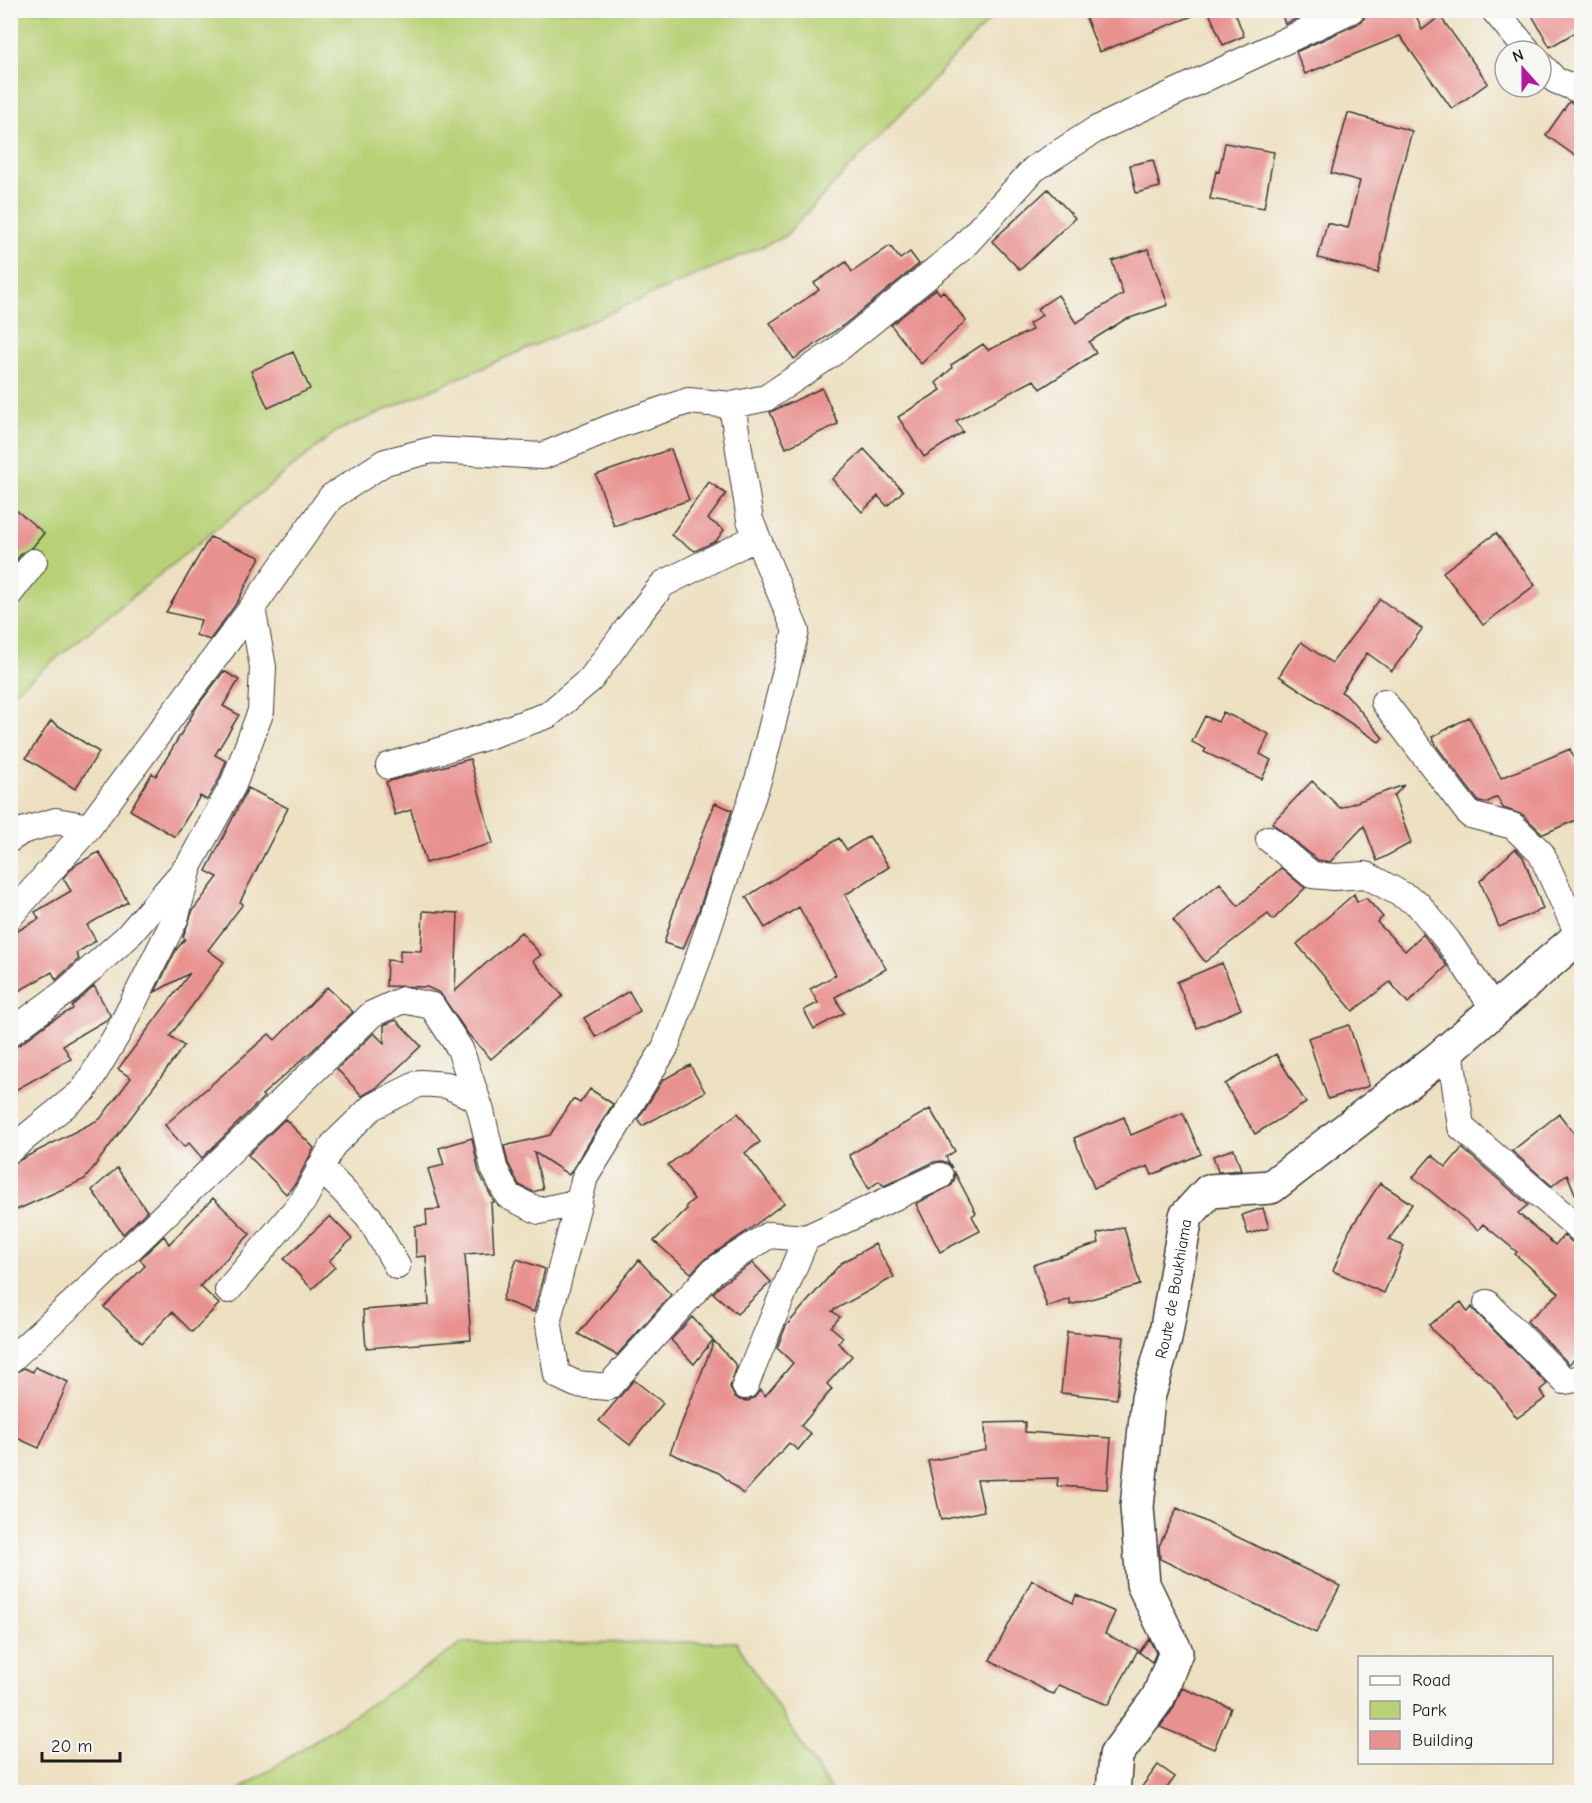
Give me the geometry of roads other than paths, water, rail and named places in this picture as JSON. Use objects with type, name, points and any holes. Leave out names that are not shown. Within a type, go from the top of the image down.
[{"type":"street","points":[[10,916],[89,827],[252,608],[331,497],[385,462],[432,450],[543,456],[688,401],[732,405],[766,398],[833,353],[960,250],[1034,169],[1086,135],[1351,10]]},
{"type":"street","points":[[1494,10],[1518,39]]},
{"type":"street","points":[[1553,78],[1581,91]]},
{"type":"street","points":[[732,405],[750,520],[796,631],[759,777],[698,959],[665,1048],[585,1177],[548,1319],[557,1374],[576,1384],[608,1387],[713,1271],[769,1236],[806,1238],[940,1176]]},
{"type":"street","points":[[389,765],[485,737],[548,714],[591,679],[663,584],[757,537]]},
{"type":"street","points":[[10,592],[34,562]]},
{"type":"street","points":[[10,1033],[64,993],[127,938],[189,865],[233,785],[261,711],[263,667],[252,608]]},
{"type":"street","points":[[1384,702],[1470,815],[1513,826],[1541,854],[1580,935]]},
{"type":"street","points":[[10,839],[22,831],[56,821],[89,827]]},
{"type":"street","points":[[1269,839],[1312,875],[1334,877],[1365,875],[1417,903],[1448,941],[1495,1010]]},
{"type":"street","points":[[10,1150],[84,1090],[118,1033],[175,919],[189,865]]},
{"type":"street","name":"Route de Boukhiama","points":[[1113,1792],[1116,1755],[1158,1698],[1176,1652],[1143,1584],[1137,1507],[1148,1398],[1165,1339],[1186,1216],[1209,1191],[1271,1187],[1450,1049],[1580,935]]},
{"type":"street","points":[[10,1360],[86,1291],[372,1014],[403,1000],[432,1006],[460,1049],[477,1099],[494,1168],[508,1196],[540,1211],[579,1202]]},
{"type":"street","points":[[1450,1049],[1461,1127],[1581,1231]]},
{"type":"street","points":[[228,1290],[303,1201],[333,1145],[372,1107],[420,1083],[447,1085],[477,1099]]},
{"type":"street","points":[[320,1167],[369,1217],[396,1266]]},
{"type":"street","points":[[745,1386],[806,1238]]},
{"type":"street","points":[[1487,1303],[1565,1381],[1581,1378]]}]
